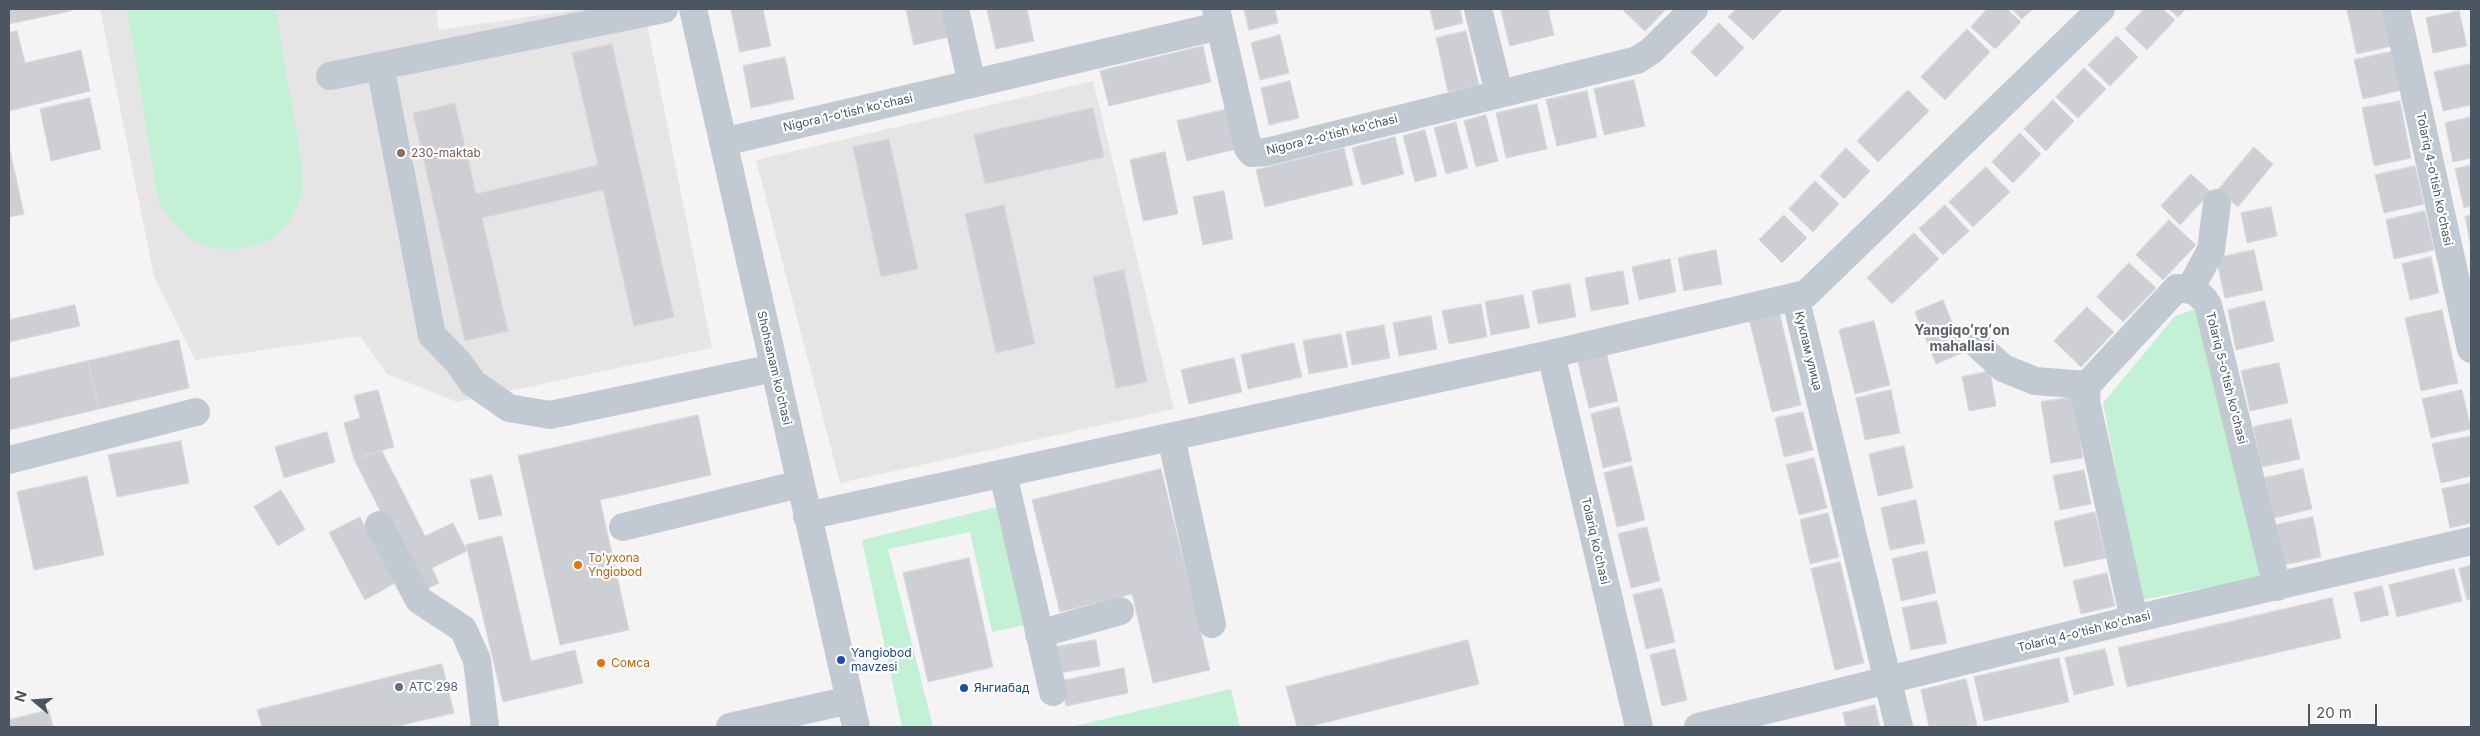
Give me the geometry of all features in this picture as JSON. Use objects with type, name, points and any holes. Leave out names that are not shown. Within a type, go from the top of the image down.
[{"type":"street","points":[[330,76],[664,9]]},
{"type":"street","name":"Shohsanam ko'chasi","points":[[694,9],[856,727]]},
{"type":"street","points":[[955,9],[972,84]]},
{"type":"street","points":[[1478,9],[1499,93]]},
{"type":"street","name":"Nigora 2-o'tish ko'chasi","points":[[1218,18],[1248,148],[1252,153],[1266,152],[1637,60],[1651,51],[1694,9]]},
{"type":"street","name":"Куклам улица","points":[[1899,727],[1795,296],[1806,294],[2101,9]]},
{"type":"street","name":"Tolariq 4-o'tish ko'chasi","points":[[2396,9],[2471,349]]},
{"type":"street","name":"Nigora 1-o'tish ko'chasi","points":[[723,142],[972,84],[1218,18]]},
{"type":"street","points":[[380,66],[432,335],[458,362],[473,383],[509,408],[550,414],[774,368]]},
{"type":"street","points":[[2134,620],[2086,400],[2087,386],[2177,288],[2190,289],[2210,250],[2217,203]]},
{"type":"street","name":"Tolariq 5-o'tish ko'chasi","points":[[2190,289],[2202,294],[2208,305],[2277,587]]},
{"type":"street","points":[[807,516],[1551,354],[1795,296]]},
{"type":"street","points":[[1979,346],[2004,368],[2035,381],[2087,386]]},
{"type":"street","name":"Tolariq ko'chasi","points":[[1551,354],[1639,727]]},
{"type":"street","points":[[9,460],[196,412]]},
{"type":"street","points":[[1171,437],[1212,624]]},
{"type":"street","points":[[1003,474],[1053,692]]},
{"type":"street","points":[[623,527],[800,484]]},
{"type":"street","points":[[379,525],[419,600],[463,629],[477,660],[485,727]]},
{"type":"street","name":"Tolariq 4-o'tish ko'chasi","points":[[1698,727],[1889,682],[2134,620],[2471,541]]},
{"type":"street","points":[[1040,634],[1120,611]]},
{"type":"street","points":[[730,727],[850,700]]},
{"type":"shaded area","name":"230-maktab","points":[[100,9],[436,9],[439,30],[581,9],[644,9],[712,348],[457,402],[387,374],[360,336],[195,360],[154,276]]},
{"type":"shaded area","points":[[1093,81],[1174,409],[840,483],[756,160]]},
{"type":"green space","points":[[127,9],[276,9],[303,171],[302,189],[298,203],[293,215],[278,233],[257,244],[231,249],[218,249],[207,246],[187,235],[164,209],[158,199]]},
{"type":"green space","points":[[2198,308],[2262,577],[2141,600],[2103,403],[2175,316]]},
{"type":"green space","points":[[996,507],[1025,625],[992,632],[970,532],[888,549],[933,727],[902,727],[862,540]]},
{"type":"green space","points":[[1231,689],[1240,727],[1075,727],[1075,726]]},
{"type":"building","points":[[9,9],[70,9],[71,11],[9,24]]},
{"type":"building","points":[[731,9],[763,9],[771,46],[740,52]]},
{"type":"building","points":[[906,9],[943,9],[949,37],[914,45]]},
{"type":"building","points":[[987,9],[1027,9],[1034,41],[996,49]]},
{"type":"building","points":[[1244,9],[1275,9],[1278,23],[1249,30]]},
{"type":"building","points":[[1430,9],[1460,9],[1463,23],[1435,30]]},
{"type":"building","points":[[1501,9],[1548,9],[1554,35],[1510,46]]},
{"type":"building","points":[[1622,9],[1666,9],[1645,31]]},
{"type":"building","points":[[1736,9],[1782,10],[1753,40],[1728,17]]},
{"type":"building","points":[[1987,9],[2007,9],[2021,22],[1995,49],[1971,27]]},
{"type":"building","points":[[2012,9],[2033,9],[2022,19]]},
{"type":"building","points":[[2144,9],[2163,9],[2175,20],[2147,50],[2125,29]]},
{"type":"building","points":[[2169,9],[2186,9],[2178,17]]},
{"type":"building","points":[[2347,9],[2384,9],[2392,46],[2357,54]]},
{"type":"building","points":[[2459,11],[2467,46],[2433,53],[2426,18]]},
{"type":"building","points":[[1719,23],[1744,48],[1716,77],[1691,52]]},
{"type":"building","points":[[1967,29],[1990,52],[1945,100],[1921,77]]},
{"type":"building","points":[[17,31],[25,63],[81,50],[90,91],[9,111],[9,33]]},
{"type":"building","points":[[1466,31],[1479,85],[1448,92],[1436,38]]},
{"type":"building","points":[[1280,35],[1289,73],[1260,80],[1251,43]]},
{"type":"building","points":[[2117,36],[2138,57],[2110,86],[2088,65]]},
{"type":"building","points":[[612,44],[674,317],[634,326],[603,190],[482,218],[508,331],[465,341],[413,113],[455,103],[476,194],[598,165],[572,53]]},
{"type":"building","points":[[1203,46],[1211,82],[1109,106],[1100,71]]},
{"type":"building","points":[[2394,51],[2402,90],[2363,99],[2354,60]]},
{"type":"building","points":[[785,57],[794,99],[751,108],[743,66]]},
{"type":"building","points":[[2470,64],[2471,105],[2443,111],[2434,72]]},
{"type":"building","points":[[2084,68],[2106,89],[2078,118],[2056,97]]},
{"type":"building","points":[[1634,80],[1645,126],[1604,135],[1594,89]]},
{"type":"building","points":[[1290,81],[1299,118],[1269,125],[1261,88]]},
{"type":"building","points":[[1908,90],[1929,111],[1878,162],[1857,141]]},
{"type":"building","points":[[1587,91],[1597,137],[1557,146],[1546,100]]},
{"type":"building","points":[[90,98],[101,149],[51,161],[40,109]]},
{"type":"building","points":[[2053,100],[2074,121],[2046,151],[2024,129]]},
{"type":"building","points":[[2400,101],[2411,158],[2374,166],[2362,108]]},
{"type":"building","points":[[1537,104],[1547,149],[1506,158],[1496,113]]},
{"type":"building","points":[[1093,108],[1104,157],[985,184],[974,135]]},
{"type":"building","points":[[1228,109],[1237,149],[1187,161],[1177,121]]},
{"type":"building","points":[[1486,115],[1498,161],[1476,167],[1464,121]]},
{"type":"building","points":[[2471,117],[2471,158],[2453,162],[2445,123]]},
{"type":"building","points":[[1456,122],[1468,168],[1446,174],[1434,128]]},
{"type":"building","points":[[1425,130],[1437,176],[1415,182],[1403,136]]},
{"type":"building","points":[[2020,133],[2041,154],[2013,183],[1992,162]]},
{"type":"building","points":[[1395,137],[1404,174],[1362,185],[1352,148]]},
{"type":"building","points":[[889,139],[918,269],[881,277],[853,147]]},
{"type":"building","points":[[9,146],[24,214],[9,217]]},
{"type":"building","points":[[2254,147],[2273,164],[2238,207],[2218,190]]},
{"type":"building","points":[[1344,148],[1353,185],[1265,207],[1256,170]]},
{"type":"building","points":[[1846,148],[1870,171],[1844,199],[1820,176]]},
{"type":"building","points":[[1165,152],[1178,214],[1143,221],[1130,160]]},
{"type":"building","points":[[2471,165],[2471,206],[2464,208],[2455,169]]},
{"type":"building","points":[[2415,166],[2424,204],[2384,213],[2375,175]]},
{"type":"building","points":[[1986,167],[2010,192],[1973,227],[1949,202]]},
{"type":"building","points":[[2191,174],[2211,192],[2180,225],[2161,206]]},
{"type":"building","points":[[1815,181],[1839,204],[1813,232],[1789,209]]},
{"type":"building","points":[[1224,191],[1233,239],[1203,245],[1193,197]]},
{"type":"building","points":[[1004,205],[1035,344],[996,353],[965,214]]},
{"type":"building","points":[[1945,205],[1969,231],[1943,255],[1919,229]]},
{"type":"building","points":[[2271,207],[2277,236],[2247,243],[2241,213]]},
{"type":"building","points":[[2425,211],[2434,250],[2394,259],[2386,220]]},
{"type":"building","points":[[1784,215],[1807,238],[1782,263],[1759,240]]},
{"type":"building","points":[[2471,215],[2471,247],[2465,217]]},
{"type":"building","points":[[2169,220],[2196,245],[2163,280],[2136,255]]},
{"type":"building","points":[[1914,233],[1939,259],[1892,304],[1867,278]]},
{"type":"building","points":[[1716,250],[1722,284],[1684,291],[1678,258]]},
{"type":"building","points":[[2254,250],[2263,290],[2225,298],[2216,258]]},
{"type":"building","points":[[2431,257],[2439,293],[2410,300],[2402,264]]},
{"type":"building","points":[[1670,259],[1676,292],[1639,300],[1632,267]]},
{"type":"building","points":[[2129,263],[2156,288],[2123,322],[2097,297]]},
{"type":"building","points":[[1124,270],[1147,382],[1116,388],[1093,277]]},
{"type":"building","points":[[1623,271],[1629,304],[1591,311],[1585,278]]},
{"type":"building","points":[[1570,284],[1576,317],[1538,324],[1532,291]]},
{"type":"building","points":[[1523,295],[1530,328],[1491,335],[1485,302]]},
{"type":"building","points":[[1943,300],[1964,352],[1936,364],[1915,312]]},
{"type":"building","points":[[2265,301],[2274,341],[2236,350],[2228,310]]},
{"type":"building","points":[[1481,304],[1487,337],[1449,344],[1442,311]]},
{"type":"building","points":[[75,305],[80,326],[9,342],[9,320]]},
{"type":"building","points":[[2087,307],[2114,332],[2081,367],[2054,341]]},
{"type":"building","points":[[2442,310],[2458,383],[2421,391],[2405,318]]},
{"type":"building","points":[[1779,311],[1801,405],[1772,412],[1749,319]]},
{"type":"building","points":[[1431,316],[1437,349],[1399,356],[1393,323]]},
{"type":"building","points":[[1874,321],[1890,385],[1855,394],[1839,330]]},
{"type":"building","points":[[1384,325],[1390,358],[1352,365],[1346,332]]},
{"type":"building","points":[[1341,334],[1348,367],[1309,374],[1303,341]]},
{"type":"building","points":[[179,340],[189,388],[99,409],[88,361]]},
{"type":"building","points":[[1294,343],[1302,377],[1248,389],[1241,355]]},
{"type":"building","points":[[1605,347],[1618,401],[1589,408],[1576,354]]},
{"type":"building","points":[[1234,358],[1242,392],[1189,404],[1181,370]]},
{"type":"building","points":[[88,361],[99,409],[9,430],[9,379]]},
{"type":"building","points":[[2279,363],[2288,403],[2250,411],[2241,371]]},
{"type":"building","points":[[1990,371],[1996,406],[1969,411],[1962,377]]},
{"type":"building","points":[[378,390],[394,447],[354,459],[344,423],[360,418],[354,396]]},
{"type":"building","points":[[1891,390],[1900,433],[1865,440],[1856,398]]},
{"type":"building","points":[[2462,390],[2471,429],[2431,438],[2422,399]]},
{"type":"building","points":[[2073,397],[2083,458],[2051,463],[2041,402]]},
{"type":"building","points":[[1619,407],[1632,461],[1603,468],[1591,414]]},
{"type":"building","points":[[1803,412],[1813,450],[1784,457],[1775,418]]},
{"type":"building","name":"To'yxona Yngiobod","points":[[698,415],[711,475],[600,500],[629,630],[560,645],[518,456]]},
{"type":"building","points":[[2291,419],[2300,459],[2262,467],[2253,427]]},
{"type":"building","points":[[327,432],[335,462],[284,478],[275,447]]},
{"type":"building","points":[[2471,436],[2471,476],[2441,483],[2432,444]]},
{"type":"building","points":[[181,441],[189,483],[117,497],[108,455]]},
{"type":"building","points":[[1904,446],[1913,488],[1878,496],[1869,454]]},
{"type":"building","points":[[382,451],[425,536],[453,523],[467,551],[432,568],[439,583],[421,592],[354,459]]},
{"type":"building","points":[[1814,458],[1827,508],[1799,515],[1786,465]]},
{"type":"building","points":[[1632,466],[1645,520],[1617,527],[1604,473]]},
{"type":"building","points":[[1161,469],[1210,670],[1153,683],[1132,594],[1060,612],[1032,500]]},
{"type":"building","points":[[2303,469],[2312,509],[2274,518],[2265,478]]},
{"type":"building","points":[[2084,470],[2091,504],[2060,510],[2053,476]]},
{"type":"building","points":[[492,475],[502,515],[479,520],[470,480]]},
{"type":"building","points":[[87,476],[104,555],[34,570],[17,492]]},
{"type":"building","points":[[2471,483],[2471,523],[2450,528],[2442,489]]},
{"type":"building","points":[[281,490],[305,529],[278,546],[254,507]]},
{"type":"building","points":[[1916,500],[1925,543],[1890,550],[1881,508]]},
{"type":"building","points":[[2095,512],[2106,558],[2064,567],[2054,522]]},
{"type":"building","points":[[1828,513],[1839,557],[1810,564],[1800,520]]},
{"type":"building","points":[[360,517],[395,583],[365,600],[329,533]]},
{"type":"building","points":[[2313,517],[2321,557],[2284,565],[2275,525]]},
{"type":"building","points":[[1647,527],[1660,581],[1631,588],[1618,534]]},
{"type":"building","points":[[502,536],[531,661],[575,650],[583,683],[503,702],[466,545]]},
{"type":"building","points":[[1927,551],[1936,593],[1901,601],[1892,559]]},
{"type":"building","points":[[969,558],[993,667],[928,682],[903,573]]},
{"type":"building","points":[[1840,562],[1864,663],[1835,670],[1811,569]]},
{"type":"building","points":[[2471,565],[2471,599],[2467,600],[2459,569]]},
{"type":"building","points":[[2454,569],[2462,601],[2397,617],[2389,585]]},
{"type":"building","points":[[2107,573],[2115,606],[2081,614],[2073,581]]},
{"type":"building","points":[[2382,586],[2389,615],[2361,622],[2354,593]]},
{"type":"building","points":[[1662,588],[1675,642],[1646,649],[1633,595]]},
{"type":"building","points":[[2332,598],[2341,638],[2127,687],[2118,648]]},
{"type":"building","points":[[1937,601],[1947,643],[1911,650],[1902,608]]},
{"type":"building","points":[[1096,640],[1100,666],[1059,673],[1055,647]]},
{"type":"building","points":[[1468,640],[1479,684],[1308,727],[1297,727],[1286,687]]},
{"type":"building","points":[[1675,649],[1687,700],[1662,706],[1650,655]]},
{"type":"building","points":[[2105,649],[2114,685],[2074,695],[2065,658]]},
{"type":"building","points":[[2059,658],[2069,702],[1984,721],[1974,677]]},
{"type":"building","name":"АТС 298","points":[[442,664],[454,713],[394,727],[262,727],[257,710]]},
{"type":"building","points":[[1124,668],[1128,693],[1066,706],[1061,681]]},
{"type":"building","points":[[1966,679],[1977,725],[1968,727],[1929,727],[1921,690]]},
{"type":"building","points":[[1875,705],[1880,727],[1846,727],[1843,713]]},
{"type":"building","points":[[49,710],[53,727],[9,727],[9,720]]},
{"type":"place","name":"230-maktab","points":[[401,153]]},
{"type":"place","name":"To'yxona Yngiobod","points":[[578,565]]},
{"type":"place","name":"Yangiobod mavzesi","points":[[841,660]]},
{"type":"place","name":"Сомса","points":[[601,663]]},
{"type":"place","name":"АТС 298","points":[[399,687]]},
{"type":"place","name":"Янгиабад","points":[[964,688]]},
{"type":"district","name":"Yangiqoʻrgʻon mahallasi","points":[[1962,340]]}]
